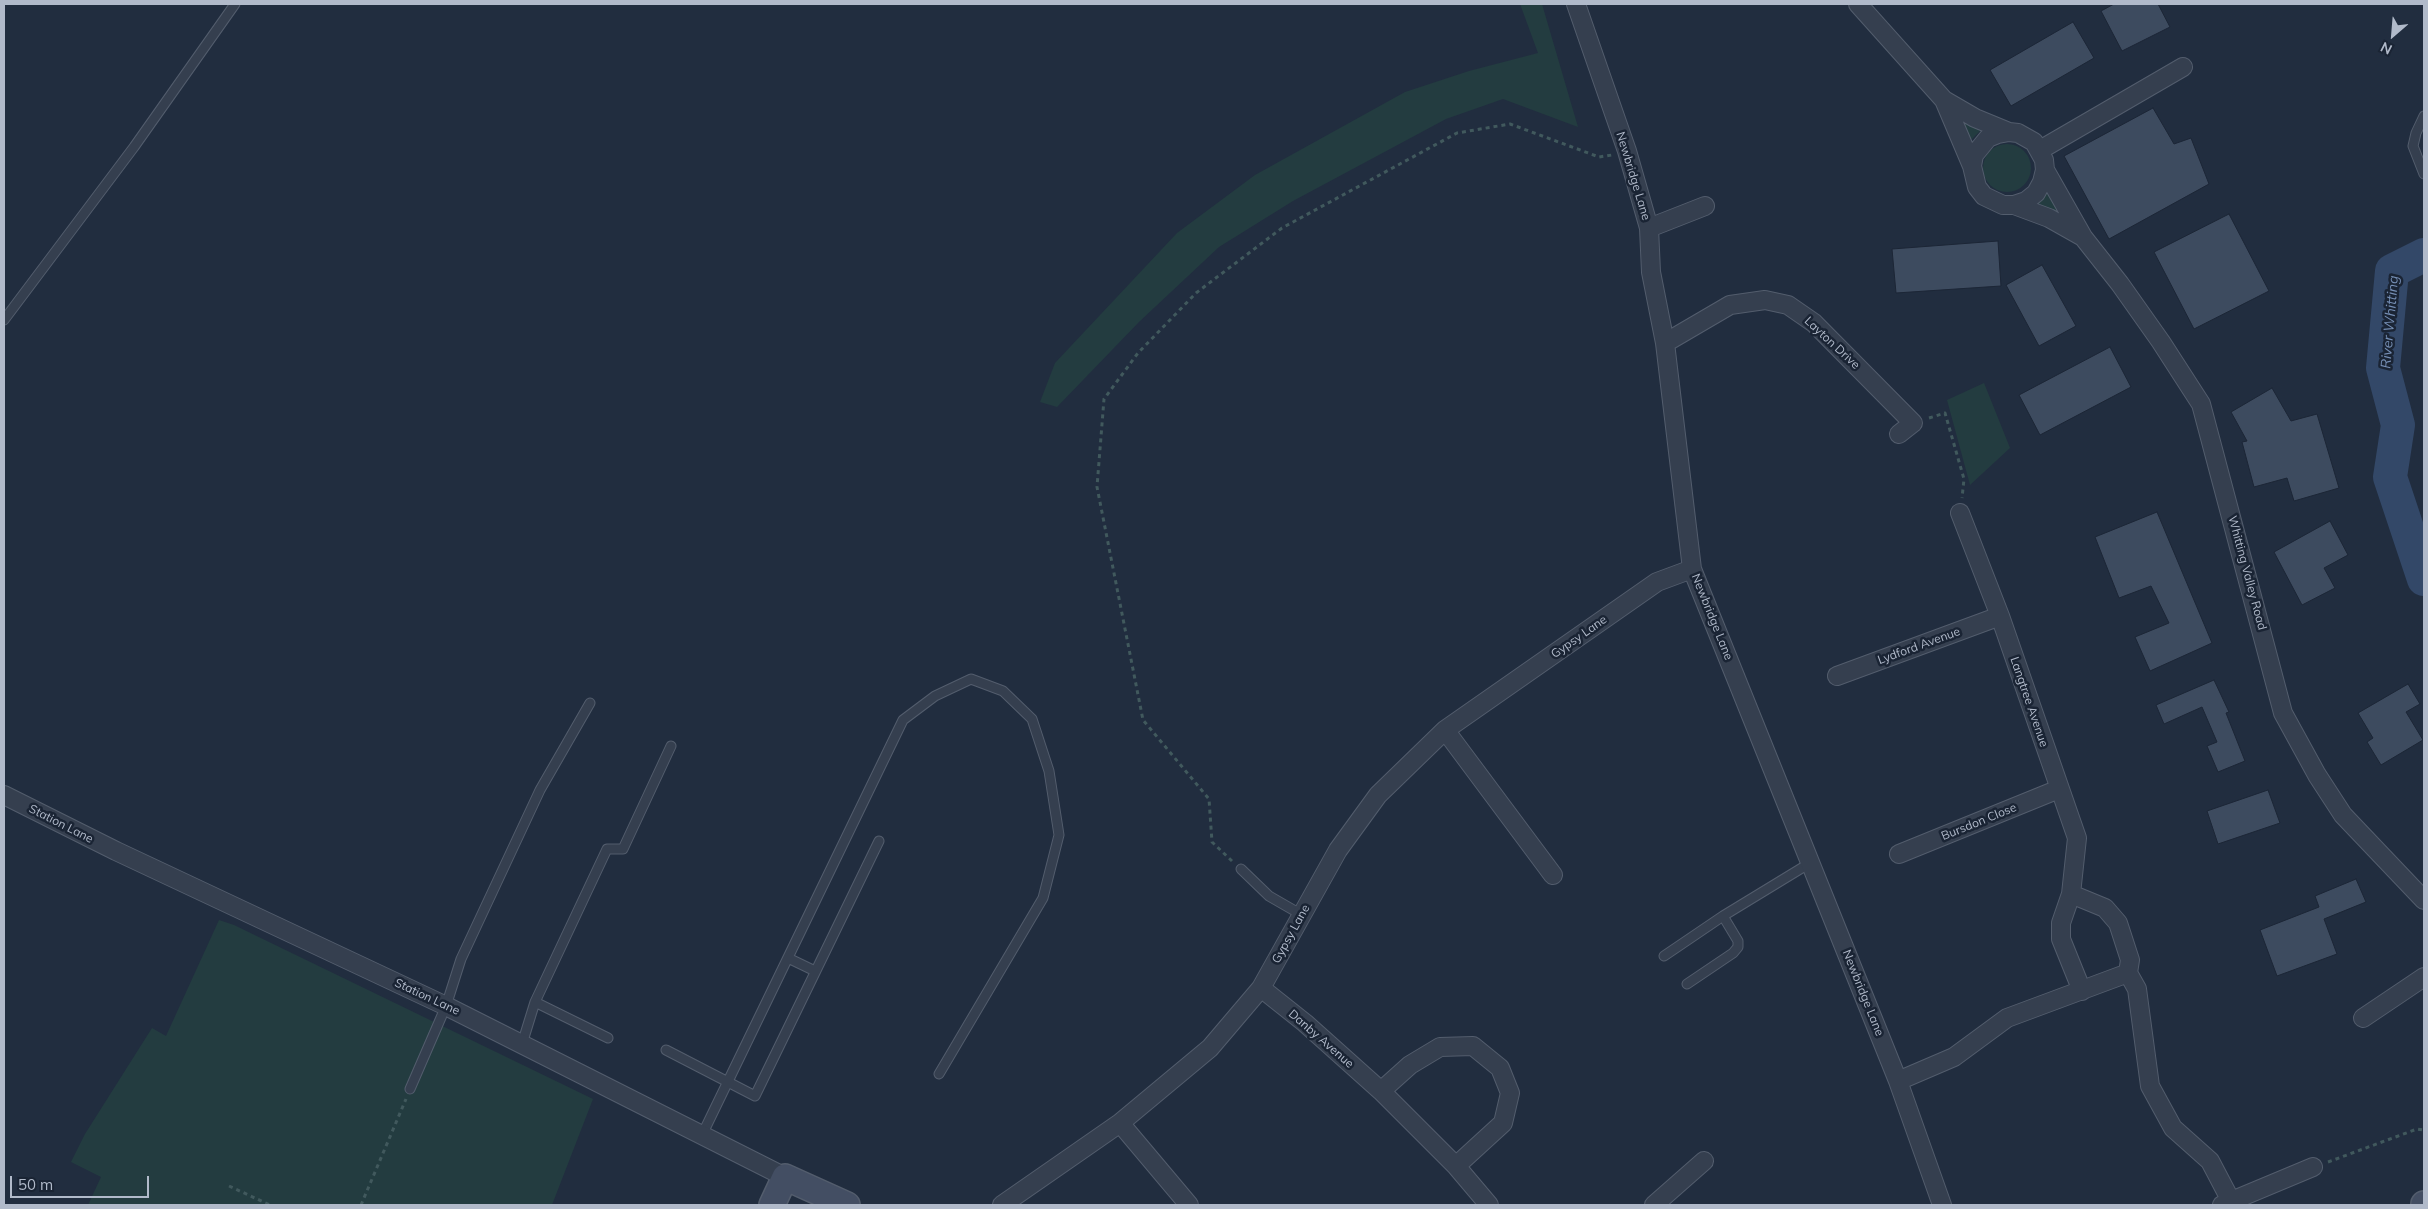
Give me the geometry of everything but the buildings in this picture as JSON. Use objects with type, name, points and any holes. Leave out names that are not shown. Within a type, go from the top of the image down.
[{"type":"street","name":"Newbridge Lane","points":[[1576,4],[1627,152],[1649,228],[1651,272],[1665,343],[1692,569],[1898,1081],[1942,1205]]},
{"type":"street","name":"Whitting Valley Road","points":[[1858,4],[1944,100],[1975,118],[2027,137],[2040,150],[2045,170],[2083,237],[2130,298],[2201,404],[2283,713],[2317,775],[2343,815],[2424,900]]},
{"type":"street","points":[[2040,150],[2183,67]]},
{"type":"street","name":"Whitting Valley Road","points":[[1944,100],[1972,166],[1977,187],[1984,196],[2003,205],[2014,205],[2049,218],[2083,237]]},
{"type":"street","points":[[1972,166],[1974,155],[1984,142],[1998,134],[2009,132]]},
{"type":"street","points":[[2014,205],[2026,201],[2036,193],[2042,182],[2045,170]]},
{"type":"street","points":[[1649,228],[1704,206]]},
{"type":"street","name":"Layton Drive","points":[[1665,343],[1730,305],[1765,300],[1788,306],[1814,323],[1913,423]]},
{"type":"street","points":[[1899,434],[1913,423]]},
{"type":"street","name":"Langtree Avenue","points":[[1960,513],[2000,616],[2077,838],[2071,894],[2060,923],[2060,939],[2082,991]]},
{"type":"street","name":"Gypsy Lane","points":[[1002,1205],[1120,1123],[1210,1048],[1261,988],[1338,850],[1378,795],[1445,730],[1657,582],[1692,569]]},
{"type":"street","name":"Lydford Avenue","points":[[1838,676],[2000,616]]},
{"type":"street","points":[[1445,730],[1553,875]]},
{"type":"street","name":"Bursdon Close","points":[[1899,854],[2059,790]]},
{"type":"street","name":"Station Lane","points":[[4,795],[125,856],[446,1006],[785,1177],[847,1205]]},
{"type":"street","points":[[2071,894],[2105,908],[2118,923],[2130,960],[2128,973],[2137,989],[2150,1086],[2173,1128],[2210,1161],[2226,1203],[2313,1167]]},
{"type":"street","points":[[1898,1081],[1954,1057],[2007,1018],[2128,973]]},
{"type":"street","points":[[2364,1018],[2424,977]]},
{"type":"street","name":"Danby Avenue","points":[[1261,988],[1305,1023],[1381,1091],[1456,1166],[1489,1205]]},
{"type":"street","points":[[1381,1091],[1410,1065],[1440,1047],[1473,1046],[1500,1068],[1510,1093],[1503,1123],[1456,1166]]},
{"type":"street","points":[[1120,1123],[1189,1205]]},
{"type":"street","points":[[1654,1205],[1704,1161]]},
{"type":"street","points":[[772,1205],[785,1177]]},
{"type":"lane","points":[[4,320],[134,147],[235,4]]},
{"type":"lane","points":[[2424,116],[2416,133],[2413,146],[2424,174]]},
{"type":"lane","points":[[702,1135],[904,720],[935,696],[971,679],[1003,691],[1032,719],[1049,771],[1059,835],[1043,898],[939,1074]]},
{"type":"lane","points":[[410,1089],[446,1006],[461,959],[540,790],[590,702]]},
{"type":"lane","points":[[522,1044],[536,1002],[606,849],[623,849],[671,746]]},
{"type":"lane","points":[[666,1050],[755,1096],[879,840]]},
{"type":"lane","points":[[1664,956],[1722,916],[1810,863]]},
{"type":"lane","points":[[1241,869],[1268,896],[1302,915]]},
{"type":"lane","points":[[1687,984],[1734,953],[1738,947],[1738,941],[1722,916]]},
{"type":"lane","points":[[788,958],[815,971]]},
{"type":"lane","points":[[536,1002],[608,1038]]},
{"type":"path","points":[[1241,869],[1212,842],[1209,799],[1143,720],[1097,487],[1104,399],[1138,353],[1196,293],[1274,234],[1457,133],[1510,124],[1599,157],[1627,152]]},
{"type":"path","points":[[1913,423],[1945,413],[1964,479],[1960,513]]},
{"type":"path","points":[[361,1205],[410,1089]]},
{"type":"path","points":[[2313,1167],[2417,1129],[2424,1130]]},
{"type":"path","points":[[229,1186],[270,1205]]},
{"type":"green space","points":[[1520,4],[1542,4],[1578,127],[1503,99],[1446,119],[1293,201],[1219,247],[1139,322],[1057,407],[1040,402],[1055,363],[1177,233],[1255,175],[1405,92],[1469,71],[1538,53]]},
{"type":"green space","points":[[1958,115],[1983,128],[1969,142]]},
{"type":"green space","points":[[2002,144],[2012,144],[2024,151],[2031,163],[2031,173],[2024,185],[2012,192],[2002,192],[1994,188],[1987,181],[1983,173],[1983,163],[1987,155],[1994,148]]},
{"type":"green space","points":[[2048,189],[2064,220],[2034,206]]},
{"type":"green space","points":[[1984,383],[2010,448],[1970,485],[1947,400]]},
{"type":"green space","points":[[219,920],[234,925],[593,1099],[552,1205],[88,1205],[101,1177],[71,1162],[85,1134],[152,1028],[166,1036]]},
{"type":"waterway","name":"River Whitting","points":[[2424,255],[2392,271],[2383,368],[2398,425],[2390,477],[2424,579]]}]
